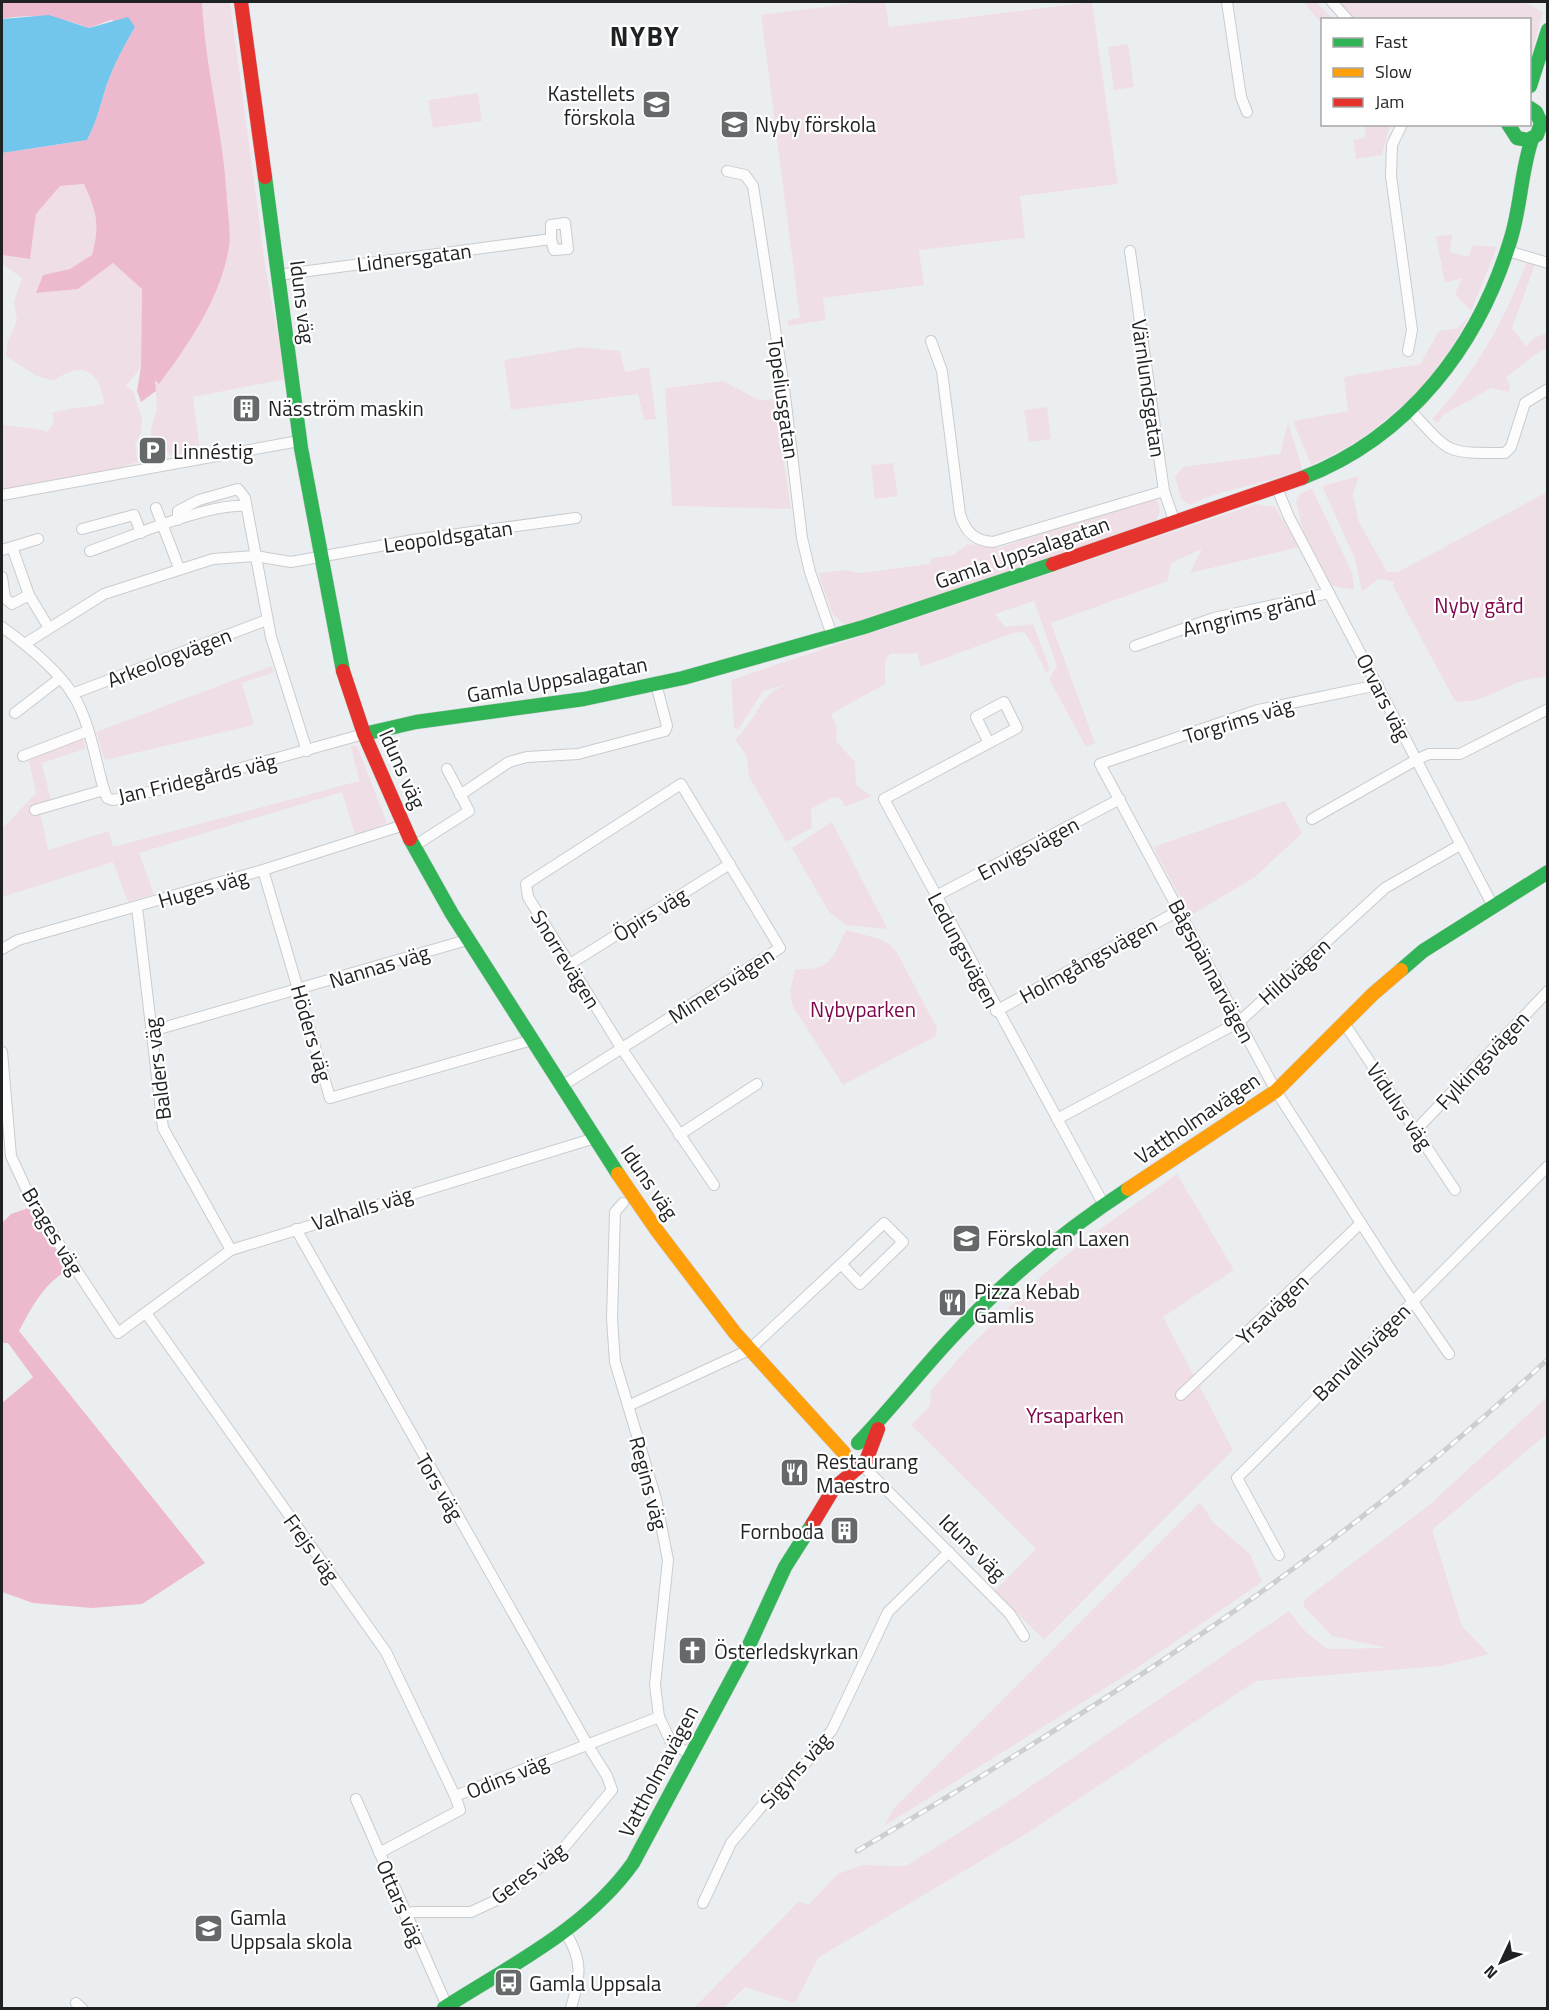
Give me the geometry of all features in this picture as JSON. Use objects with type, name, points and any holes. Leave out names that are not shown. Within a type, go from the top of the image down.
[{"type":"street","name":"Iduns väg","points":[[241,2],[300,441],[335,639],[350,698],[364,734],[414,846],[467,940],[658,1232],[749,1350],[826,1431],[853,1450]]},
{"type":"street","points":[[1227,2],[1241,97],[1247,112]]},
{"type":"street","points":[[1332,2],[1346,18]]},
{"type":"street","points":[[1538,115],[1532,79],[1548,30]]},
{"type":"street","name":"Gamla Uppsalagatan","points":[[364,734],[448,718],[550,705],[656,684],[832,638],[1175,523],[1347,457],[1410,410],[1438,380],[1467,337],[1488,300],[1508,251],[1517,211],[1521,172],[1539,136],[1538,115]]},
{"type":"street","points":[[1401,126],[1392,145],[1390,176],[1412,330],[1408,351]]},
{"type":"street","points":[[1508,129],[1539,136]]},
{"type":"street","name":"Gamla Uppsalagatan","points":[[1508,129],[1521,172]]},
{"type":"street","name":"Topeliusgatan","points":[[727,171],[745,175],[753,186],[784,387],[802,538],[810,572],[832,638]]},
{"type":"street","name":"Lidnersgatan","points":[[278,274],[551,239]]},
{"type":"street","name":"Värnlundsgatan","points":[[1130,251],[1164,491],[1175,523]]},
{"type":"street","points":[[1508,251],[1548,263]]},
{"type":"street","points":[[931,341],[942,371],[960,514],[963,526],[970,535],[982,541],[993,542],[1164,491]]},
{"type":"street","points":[[1410,410],[1445,447],[1458,453],[1505,453],[1511,447],[1525,403],[1548,388]]},
{"type":"street","points":[[2,495],[300,441]]},
{"type":"street","name":"Orvars väg","points":[[1276,486],[1289,517],[1493,906]]},
{"type":"street","points":[[178,520],[178,511],[228,489],[238,489],[246,506],[276,659],[307,751]]},
{"type":"street","points":[[90,551],[178,520],[233,505],[246,506]]},
{"type":"street","points":[[156,508],[179,568]]},
{"type":"street","points":[[82,529],[134,515],[141,533]]},
{"type":"street","name":"Leopoldsgatan","points":[[26,643],[109,592],[213,559],[255,556],[291,562],[407,541],[576,518]]},
{"type":"street","points":[[38,539],[7,549],[29,595],[49,628]]},
{"type":"street","points":[[2,577],[5,598],[12,604],[29,595]]},
{"type":"street","name":"Arngrims gränd","points":[[1135,646],[1214,618],[1329,593]]},
{"type":"street","name":"Arkeologvägen","points":[[72,694],[267,620]]},
{"type":"street","points":[[2,627],[26,643],[72,694],[88,731],[104,790]]},
{"type":"street","points":[[15,713],[59,679]]},
{"type":"street","points":[[460,795],[509,762],[526,757],[578,754],[665,731],[668,726],[656,684]]},
{"type":"street","name":"Torgrims väg","points":[[1100,764],[1258,710],[1378,685]]},
{"type":"street","points":[[1312,819],[1416,760],[1429,754],[1460,754],[1548,709]]},
{"type":"street","points":[[23,756],[88,731]]},
{"type":"street","name":"Jan Fridegårds väg","points":[[35,810],[104,790],[107,798],[113,800],[176,786],[364,734]]},
{"type":"street","name":"Ledungsvägen","points":[[989,742],[884,799],[996,1011],[1104,1205]]},
{"type":"street","name":"Bågspännarvägen","points":[[1100,764],[1276,1091],[1449,1354]]},
{"type":"street","points":[[414,846],[469,811],[447,769]]},
{"type":"street","name":"Mimersvägen","points":[[562,1086],[780,948],[681,784]]},
{"type":"street","name":"Snorrevägen","points":[[681,784],[526,884],[528,897],[622,1049],[714,1185]]},
{"type":"street","name":"Envigsvägen","points":[[936,896],[1119,799]]},
{"type":"street","name":"Huges väg","points":[[2,949],[18,940],[263,870],[404,825]]},
{"type":"street","name":"Hildvägen","points":[[1057,1119],[1239,1022],[1385,888],[1460,845]]},
{"type":"street","name":"Öpirs väg","points":[[570,964],[730,864]]},
{"type":"street","name":"Höders väg","points":[[263,870],[330,1098],[532,1040]]},
{"type":"street","name":"Vattholmavägen","points":[[445,2007],[565,1932],[596,1909],[614,1890],[633,1863],[745,1653],[785,1567],[834,1488],[853,1450],[960,1330],[1035,1258],[1104,1205],[1230,1124],[1276,1091],[1372,993],[1423,951],[1548,872]]},
{"type":"street","name":"Balders väg","points":[[137,907],[163,1128],[231,1250]]},
{"type":"street","name":"Holmgångsvägen","points":[[996,1011],[1180,910]]},
{"type":"street","name":"Nannas väg","points":[[152,1031],[467,940]]},
{"type":"street","name":"Fylkingsvägen","points":[[1416,1130],[1548,991]]},
{"type":"street","name":"Vidulvs väg","points":[[1344,1023],[1455,1190]]},
{"type":"street","name":"Brages väg","points":[[2,1052],[11,1156],[34,1206],[118,1333],[146,1313]]},
{"type":"street","points":[[679,1135],[757,1084]]},
{"type":"street","name":"Valhalls väg","points":[[146,1313],[231,1250],[596,1138]]},
{"type":"street","name":"Banvallsvägen","points":[[1279,1555],[1235,1483],[1412,1300],[1548,1166]]},
{"type":"street","name":"Regins väg","points":[[623,1203],[615,1212],[612,1319],[615,1362],[656,1499],[669,1560],[655,1685],[659,1717],[672,1744],[691,1754]]},
{"type":"street","points":[[628,1406],[749,1350],[841,1264],[885,1223],[903,1242],[860,1284],[841,1264]]},
{"type":"street","name":"Yrsavägen","points":[[1181,1395],[1361,1223]]},
{"type":"street","name":"Tors väg","points":[[296,1229],[586,1744]]},
{"type":"street","name":"Frejs väg","points":[[146,1313],[386,1652],[455,1796]]},
{"type":"street","points":[[853,1450],[849,1465],[860,1466]]},
{"type":"street","name":"Iduns väg","points":[[860,1466],[1010,1614],[1024,1636]]},
{"type":"street","name":"Vattholmavägen","points":[[834,1488],[860,1466]]},
{"type":"street","name":"Sigyns väg","points":[[703,1903],[731,1843],[766,1801],[805,1764],[832,1730],[888,1612],[949,1552]]},
{"type":"street","name":"Odins väg","points":[[379,1853],[460,1810],[455,1796],[659,1717]]},
{"type":"street","name":"Geres väg","points":[[405,1915],[413,1912],[471,1912],[501,1898],[562,1850],[612,1790],[607,1776],[586,1744]]},
{"type":"street","name":"Ottars väg","points":[[356,1799],[445,2007]]},
{"type":"street","points":[[565,1932],[576,1953],[580,1968],[571,2008]]},
{"type":"green space","points":[[202,2],[230,2],[266,271],[286,379],[193,397],[200,449],[172,456],[160,443],[151,442],[151,429],[157,408],[155,379],[203,31]]},
{"type":"green space","points":[[863,2],[885,2],[889,27],[1092,2],[1118,184],[1020,196],[1025,238],[919,250],[924,285],[823,298],[826,320],[789,326],[787,320],[800,318],[761,15]]},
{"type":"green space","points":[[1303,2],[1316,2],[1332,18],[1321,18],[1321,23]]},
{"type":"green space","points":[[1339,2],[1524,2],[1543,12],[1531,57],[1531,18],[1354,18]]},
{"type":"green space","points":[[1128,44],[1134,87],[1114,90],[1108,47]]},
{"type":"green space","points":[[478,93],[482,121],[433,128],[428,100]]},
{"type":"green space","points":[[1366,126],[1390,126],[1382,155],[1356,159],[1353,140],[1364,138]]},
{"type":"green space","points":[[84,184],[96,219],[92,255],[70,269],[43,275],[36,293],[78,289],[113,263],[142,289],[141,367],[126,386],[133,391],[142,418],[141,433],[135,444],[138,462],[34,493],[2,499],[2,424],[47,432],[54,423],[52,413],[104,404],[98,383],[88,372],[73,371],[54,381],[37,376],[6,356],[8,341],[17,320],[14,301],[22,278],[2,264],[2,255],[30,259],[36,214],[60,186]]},
{"type":"green space","points":[[1452,235],[1450,252],[1469,257],[1472,245],[1497,247],[1471,311],[1455,294],[1462,278],[1445,283],[1436,236]]},
{"type":"green space","points":[[1527,262],[1536,262],[1512,328],[1526,346],[1534,338],[1547,333],[1547,348],[1506,377],[1510,385],[1509,392],[1491,388],[1443,415],[1438,423],[1432,419],[1476,364],[1508,306]]},
{"type":"green space","points":[[1469,316],[1440,363],[1404,404],[1360,439],[1311,465],[1293,421],[1348,411],[1344,377],[1420,364],[1439,331],[1458,328]]},
{"type":"green space","points":[[582,347],[620,351],[625,372],[649,367],[656,419],[644,420],[638,394],[511,410],[504,360]]},
{"type":"green space","points":[[723,381],[759,400],[774,399],[791,509],[672,506],[665,388]]},
{"type":"green space","points":[[1047,407],[1051,439],[1029,442],[1024,410]]},
{"type":"green space","points":[[1288,422],[1303,472],[1219,494],[1190,505],[1181,499],[1175,477],[1183,467],[1280,454]]},
{"type":"green space","points":[[893,463],[898,496],[875,499],[871,465]]},
{"type":"green space","name":"Nyby gård","points":[[1359,476],[1353,494],[1359,522],[1387,572],[1398,572],[1547,492],[1547,676],[1519,682],[1480,699],[1455,701],[1393,586],[1394,582],[1378,579],[1362,592],[1355,559],[1322,486]]},
{"type":"green space","points":[[1312,489],[1352,572],[1354,590],[1332,586],[1303,531],[1296,501],[1301,493]]},
{"type":"green space","points":[[1150,499],[1158,501],[1160,512],[1155,523],[850,624],[844,624],[833,615],[820,579],[819,573],[844,570],[861,573],[929,564],[932,558],[953,555],[968,544],[999,548]]},
{"type":"green space","points":[[1256,504],[1275,507],[1299,547],[1190,573],[1202,549],[1171,563],[1168,581],[1051,623],[1095,743],[1086,747],[1049,679],[1057,666],[1034,601],[995,614],[1005,627],[1033,624],[1050,669],[1046,673],[1024,632],[1013,633],[921,667],[917,653],[890,654],[885,662],[885,684],[831,714],[837,727],[836,741],[855,762],[856,785],[872,796],[845,807],[840,798],[833,797],[811,809],[812,828],[786,842],[749,776],[747,757],[735,739],[771,693],[788,684],[763,691],[738,730],[734,728],[731,680]]},
{"type":"green space","points":[[271,666],[275,672],[242,683],[254,725],[105,760],[96,732]]},
{"type":"green space","points":[[83,737],[85,749],[42,763],[51,801],[30,806],[31,813],[40,812],[48,850],[109,831],[113,847],[359,781],[351,746],[357,746],[387,823],[355,835],[342,792],[139,853],[154,894],[128,902],[113,862],[2,897],[2,829],[36,793],[28,758]]},
{"type":"green space","points":[[1285,801],[1302,833],[1255,877],[1190,916],[1153,847]]},
{"type":"green space","points":[[832,822],[888,929],[846,925],[829,912],[792,848]]},
{"type":"green space","name":"Nybyparken","points":[[846,930],[880,939],[889,944],[897,953],[937,1028],[936,1036],[843,1085],[792,1005],[790,992],[795,969],[816,968],[829,961]]},
{"type":"green space","name":"Yrsaparken","points":[[1177,1174],[1234,1270],[1163,1317],[1233,1450],[1044,1640],[995,1591],[1036,1549],[911,1425],[930,1406],[931,1390],[967,1349],[1046,1272],[1089,1237]]},
{"type":"green space","points":[[1547,1397],[1547,1434],[1432,1530],[1462,1626],[1489,1654],[1441,1666],[1256,1681],[1026,1834],[818,1958],[795,2003],[745,1987],[724,2008],[694,2008],[799,1901],[808,1905],[838,1874],[862,1865],[906,1866],[1009,1801],[1289,1611],[1304,1630],[1327,1649],[1388,1648],[1332,1636],[1304,1606],[1304,1600],[1429,1505]]},
{"type":"green space","points":[[1200,1502],[1213,1522],[1250,1554],[1262,1582],[1128,1674],[884,1826],[894,1808]]},
{"type":"shaded area","points":[[2,2],[202,2],[225,176],[230,230],[229,247],[219,284],[202,319],[159,384],[155,380],[156,391],[141,402],[137,391],[141,367],[142,289],[113,263],[78,289],[36,293],[43,275],[70,269],[92,255],[96,219],[84,184],[60,186],[36,214],[30,259],[2,255],[2,153],[87,140],[112,71],[135,27],[111,20],[89,28],[46,17],[24,16],[2,19]]},
{"type":"shaded area","points":[[34,1206],[74,1267],[55,1279],[41,1294],[19,1331],[205,1563],[142,1604],[92,1608],[33,1603],[2,1592],[2,1403],[33,1377],[8,1343],[2,1343],[2,1223],[11,1214]]},
{"type":"water","points":[[49,15],[89,28],[128,17],[135,27],[112,71],[87,140],[2,153],[2,19]]},
{"type":"railway","points":[[857,1851],[1039,1741],[1216,1624],[1302,1563],[1386,1498],[1548,1359]]},
{"type":"traffic: fast","points":[[1531,83],[1548,30]]},
{"type":"traffic: fast","points":[[1509,126],[1517,138],[1528,140],[1537,135],[1541,123],[1536,112],[1531,109]]},
{"type":"traffic: fast","points":[[1302,478],[1340,460],[1375,438],[1407,412],[1435,383],[1459,350],[1480,315],[1511,238],[1525,163],[1532,139]]},
{"type":"traffic: fast","points":[[265,177],[301,448],[343,671]]},
{"type":"traffic: fast","points":[[364,734],[416,722],[584,699],[683,678],[864,627],[1053,564]]},
{"type":"traffic: fast","points":[[410,839],[452,914],[618,1174]]},
{"type":"traffic: fast","points":[[1401,970],[1423,951],[1548,872]]},
{"type":"traffic: fast","points":[[858,1443],[941,1349],[1014,1276],[1058,1239],[1128,1189]]},
{"type":"traffic: fast","points":[[444,2008],[521,1961],[570,1927],[614,1886],[633,1863],[745,1654],[785,1567],[813,1523]]},
{"type":"traffic: slow","points":[[1128,1189],[1276,1091],[1373,994],[1401,970]]},
{"type":"traffic: slow","points":[[618,1174],[658,1232],[735,1333],[844,1453]]},
{"type":"traffic: jam","points":[[241,2],[265,177]]},
{"type":"traffic: jam","points":[[1053,564],[1302,478]]},
{"type":"traffic: jam","points":[[343,671],[364,734],[410,839]]},
{"type":"traffic: jam","points":[[813,1523],[834,1488],[866,1461],[878,1429]]},
{"type":"place","name":"Kastellets förskola","points":[[656,105]]},
{"type":"place","name":"Nyby förskola","points":[[734,124]]},
{"type":"place","name":"Näsström maskin","points":[[247,408]]},
{"type":"place","name":"Linnéstig","points":[[152,451]]},
{"type":"place","name":"Förskolan Laxen","points":[[966,1238]]},
{"type":"place","name":"Pizza Kebab Gamlis","points":[[953,1303]]},
{"type":"place","name":"Restaurang Maestro","points":[[795,1473]]},
{"type":"place","name":"Fornboda","points":[[845,1531]]},
{"type":"place","name":"Österledskyrkan","points":[[693,1651]]},
{"type":"place","name":"Gamla Uppsala skola","points":[[209,1929]]},
{"type":"place","name":"Gamla Uppsala","points":[[508,1983]]},
{"type":"district","name":"NYBY","points":[[645,35]]}]
